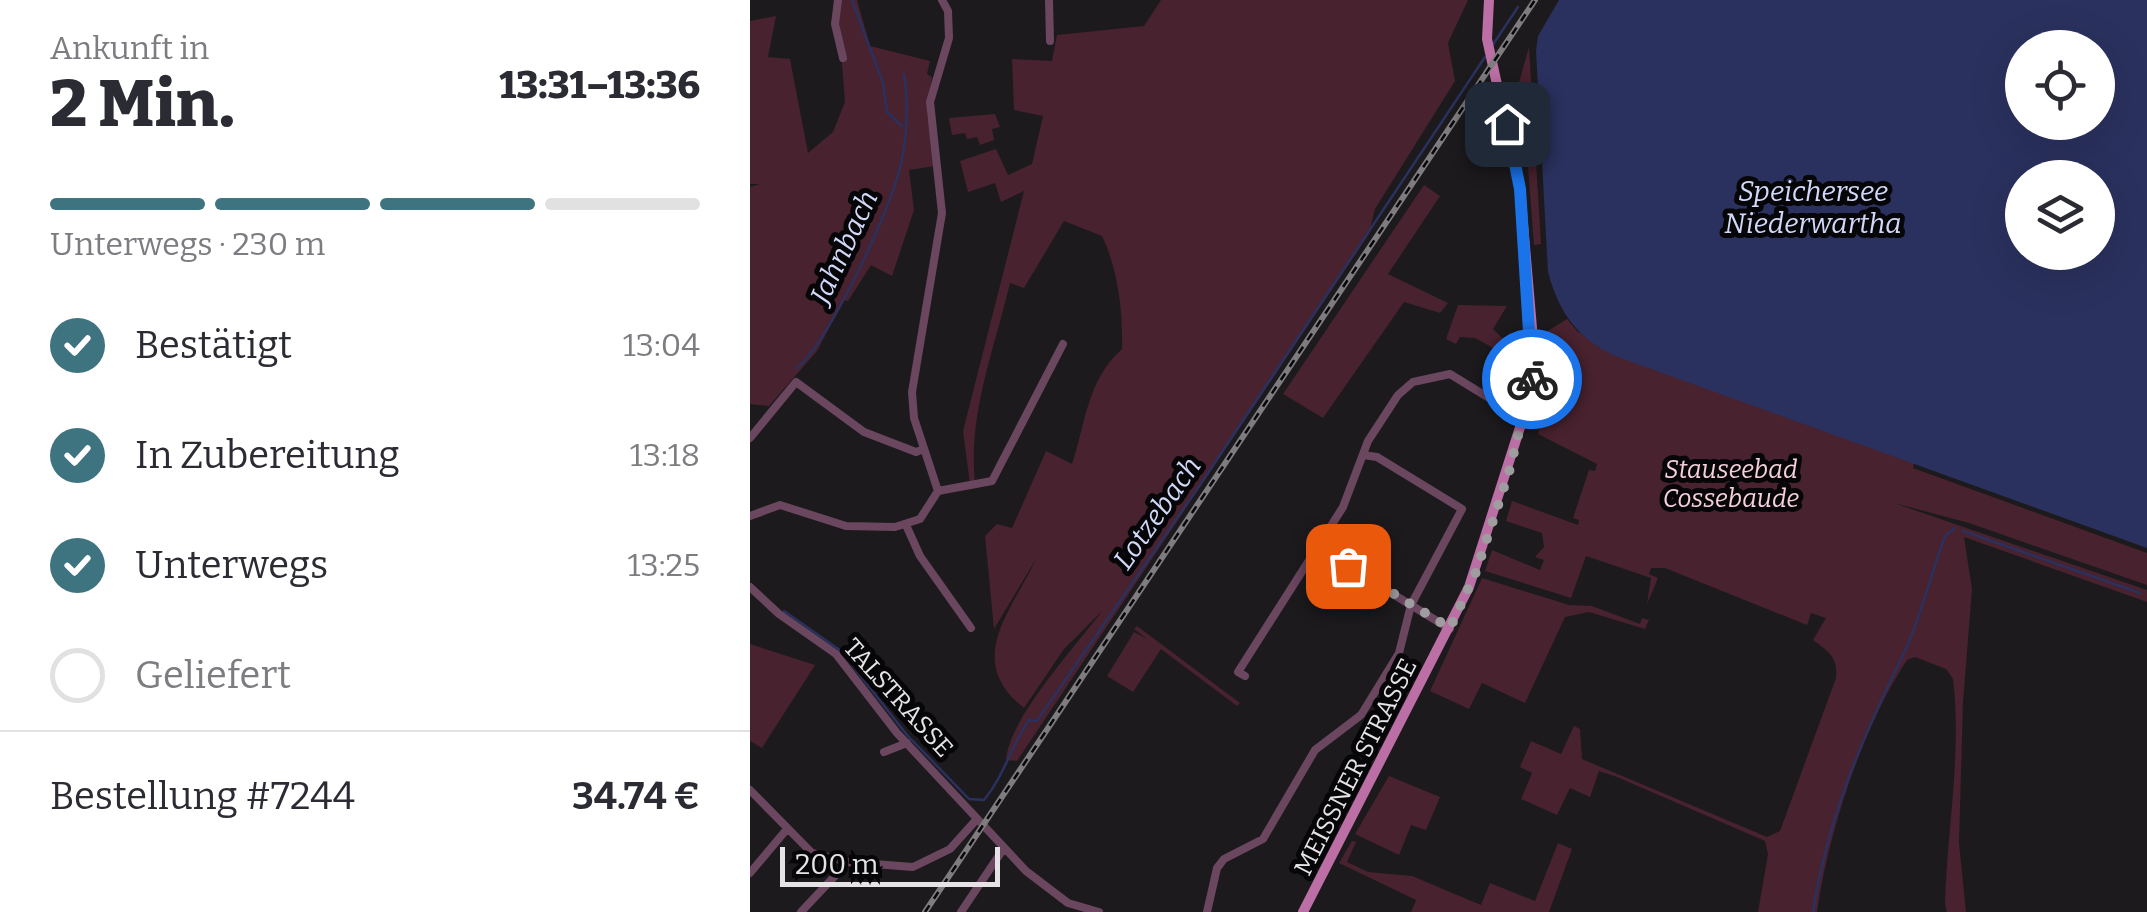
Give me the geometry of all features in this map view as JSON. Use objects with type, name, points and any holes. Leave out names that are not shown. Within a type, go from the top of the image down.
[{"type":"main road","name":"MEISSNER STRASSE","points":[[1303,912],[1476,572],[1525,420],[1532,376],[1532,328],[1520,189],[1489,48],[1489,0]]},
{"type":"street","points":[[838,0],[835,24],[843,58]]},
{"type":"street","points":[[750,516],[780,504],[846,526],[906,525],[928,510],[938,492],[914,418],[912,383],[942,213],[930,102],[949,38],[948,11],[942,0]]},
{"type":"street","points":[[1049,0],[1050,41]]},
{"type":"street","points":[[938,492],[992,481],[1064,344]]},
{"type":"street","points":[[1245,676],[1238,672],[1354,486],[1363,455],[1398,395],[1413,382],[1431,376],[1459,377],[1525,420]]},
{"type":"street","points":[[750,438],[796,382],[864,432],[916,452],[924,449]]},
{"type":"street","points":[[1207,912],[1217,868],[1224,859],[1263,839],[1315,750],[1361,715],[1398,652],[1410,605],[1462,508],[1376,457],[1363,455]]},
{"type":"street","points":[[906,525],[920,556],[971,628]]},
{"type":"street","points":[[1316,546],[1450,628]]},
{"type":"street","name":"TALSTRASSE","points":[[750,586],[779,614],[836,654],[907,743],[1004,848],[1053,894],[1099,912]]},
{"type":"street","points":[[884,752],[907,743]]},
{"type":"street","points":[[751,791],[812,853],[848,862],[913,867],[950,849],[978,821]]},
{"type":"street","points":[[750,873],[787,830]]},
{"type":"street","points":[[961,912],[1004,848]]},
{"type":"street","points":[[802,912],[848,862]]},
{"type":"green space","points":[[837,0],[857,0],[870,46],[930,61],[927,114],[935,166],[909,170],[914,210],[892,276],[871,265],[848,301],[844,300],[817,351],[769,406],[750,404],[750,187],[760,184],[750,184],[750,21],[776,16],[768,57],[790,59],[808,153],[833,132],[845,102]]},
{"type":"green space","points":[[1161,0],[1468,0],[1448,43],[1455,81],[1375,209],[1369,234],[1017,761],[1006,760],[1010,743],[1031,704],[1102,611],[1064,649],[1024,708],[1006,690],[997,672],[995,653],[1006,616],[1036,559],[994,629],[985,536],[997,524],[1012,528],[1046,451],[1072,464],[1094,388],[1122,349],[1122,320],[1116,276],[1102,236],[1064,221],[1024,288],[1010,283],[979,407],[975,483],[970,484],[963,431],[1024,191],[1001,202],[995,183],[968,192],[960,161],[996,149],[1008,175],[1032,164],[1043,116],[1014,110],[1012,59],[1052,61],[1057,35],[1144,26]]},
{"type":"green space","points":[[1529,47],[1541,244],[1534,245],[1523,102],[1517,90]]},
{"type":"green space","points":[[995,114],[1000,127],[992,129],[994,140],[980,145],[977,137],[967,139],[965,133],[952,135],[949,118]]},
{"type":"green space","points":[[1424,185],[1440,196],[1388,274],[1448,303],[1440,313],[1404,302],[1323,418],[1283,394]]},
{"type":"green space","points":[[1458,305],[1507,306],[1493,329],[1514,350],[1513,359],[1475,338],[1460,337],[1456,344],[1446,339]]},
{"type":"green space","name":"Stauseebad Cossebaude","points":[[1567,319],[1578,332],[1914,463],[1913,468],[2147,553],[2147,585],[1969,523],[1894,503],[2147,590],[2147,602],[1964,537],[1972,589],[1963,702],[1959,843],[1966,912],[1947,912],[1945,904],[1955,764],[1953,679],[1946,669],[1915,657],[1907,660],[1891,687],[1862,748],[1839,815],[1817,912],[1758,912],[1768,854],[1765,841],[1617,777],[1599,771],[1590,797],[1570,788],[1557,815],[1521,799],[1532,773],[1520,767],[1531,741],[1561,754],[1574,726],[1580,729],[1582,759],[1767,837],[1780,831],[1836,678],[1831,656],[1813,640],[1826,618],[1811,613],[1807,625],[1665,568],[1651,568],[1649,574],[1658,578],[1647,604],[1651,578],[1586,556],[1571,598],[1485,571],[1492,550],[1540,570],[1544,560],[1535,557],[1544,547],[1542,533],[1506,521],[1512,501],[1578,525],[1579,520],[1573,518],[1589,470],[1595,471],[1597,464],[1538,434],[1540,428],[1534,425],[1549,392],[1546,332]]},
{"type":"green space","points":[[1482,578],[1569,605],[1592,606],[1640,624],[1642,618],[1649,620],[1645,629],[1589,612],[1565,617],[1525,703],[1482,683],[1469,709],[1430,691]]},
{"type":"green space","points":[[1137,626],[1240,703],[1237,706],[1161,649],[1133,692],[1107,676],[1134,632],[1147,639],[1134,629]]},
{"type":"green space","points":[[750,644],[815,665],[762,748],[750,741]]},
{"type":"green space","points":[[1389,776],[1440,797],[1426,830],[1411,825],[1399,855],[1355,834]]},
{"type":"green space","points":[[1352,841],[1356,842],[1347,862],[1368,872],[1412,876],[1481,905],[1490,883],[1535,901],[1558,843],[1572,849],[1549,912],[1411,912],[1416,900],[1339,863]]},
{"type":"water","name":"Speichersee Niederwartha","points":[[1559,0],[2147,0],[2147,548],[1618,357],[1592,342],[1564,312],[1548,272],[1538,36]]},
{"type":"waterway","points":[[852,0],[883,83],[887,112],[902,126]]},
{"type":"waterway","name":"Lotzebach","points":[[1492,46],[1518,7]]},
{"type":"waterway","name":"Lotzebach","points":[[784,611],[841,651],[907,735],[969,799],[984,800],[1029,720],[1037,721],[1200,485],[1485,57]]},
{"type":"waterway","name":"Jahnbach","points":[[797,368],[840,306],[892,194],[905,138],[904,74]]},
{"type":"waterway","points":[[1813,912],[1827,845],[1847,782],[1914,629],[1945,536],[1955,528]]},
{"type":"waterway","points":[[1963,531],[2140,593]]},
{"type":"railway","points":[[925,912],[1535,0]]},
{"type":"way so far","points":[[1348,566],[1450,628],[1476,572],[1509,472],[1525,420],[1532,379]]},
{"type":"route","points":[[1507,124],[1520,189],[1532,328],[1532,379]]}]
